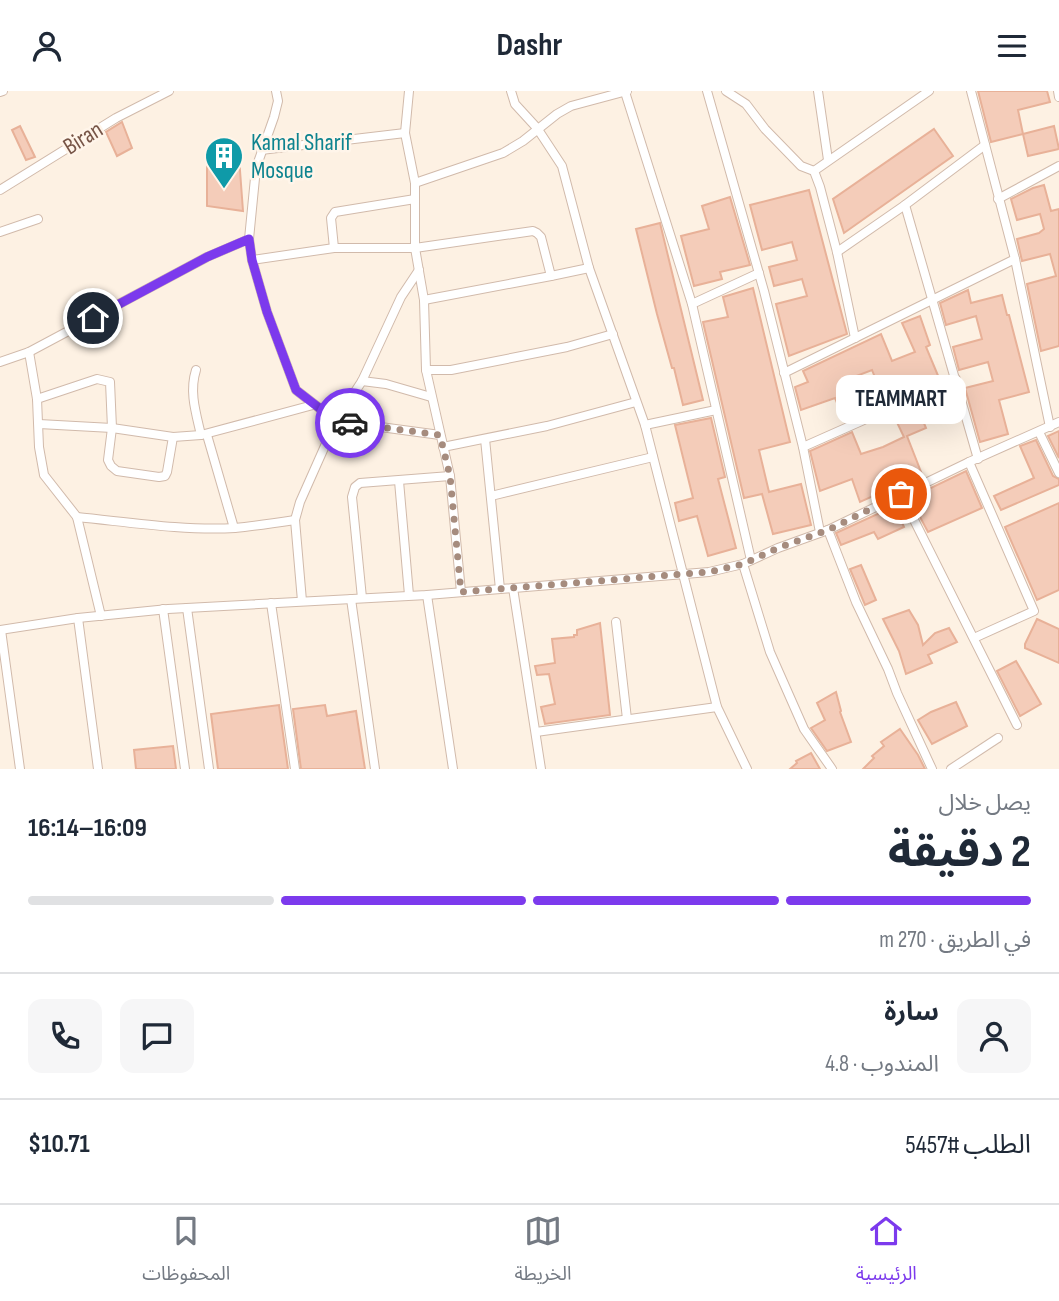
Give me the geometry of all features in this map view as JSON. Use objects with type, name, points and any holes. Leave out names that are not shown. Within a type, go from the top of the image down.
[{"type":"street","name":"Biran","points":[[0,190],[116,118],[169,91]]},
{"type":"street","points":[[276,91],[278,101],[274,117],[256,169],[249,239],[252,260],[271,324],[296,390],[336,421],[440,435]]},
{"type":"street","points":[[409,91],[405,133],[415,183],[415,248],[424,300],[426,370],[450,476],[461,592]]},
{"type":"street","points":[[511,91],[515,104],[537,128],[562,166],[589,268],[645,425],[717,707],[747,769]]},
{"type":"street","points":[[415,183],[502,153],[571,106],[626,91],[692,304],[747,562],[770,652],[804,729],[832,769]]},
{"type":"street","points":[[708,91],[759,273],[824,531],[932,769]]},
{"type":"street","points":[[726,91],[746,104],[765,129],[801,166],[814,171],[837,252],[855,338]]},
{"type":"street","points":[[742,91],[746,104]]},
{"type":"street","points":[[818,91],[828,160]]},
{"type":"street","points":[[814,171],[929,91]]},
{"type":"street","points":[[971,91],[1014,259],[1050,427]]},
{"type":"street","points":[[1058,91],[1059,97]]},
{"type":"street","points":[[261,150],[405,133]]},
{"type":"street","points":[[837,252],[985,145]]},
{"type":"street","points":[[998,199],[1059,166]]},
{"type":"street","points":[[334,248],[331,218],[335,212],[415,199]]},
{"type":"street","points":[[905,205],[956,379],[974,460],[1034,611],[974,638]]},
{"type":"street","points":[[0,232],[38,219]]},
{"type":"street","points":[[252,260],[334,248],[415,248],[533,231],[541,237],[551,276]]},
{"type":"street","points":[[0,362],[29,352],[207,257],[249,239]]},
{"type":"street","points":[[784,373],[1014,259]]},
{"type":"street","points":[[424,300],[589,268]]},
{"type":"street","points":[[302,601],[295,520],[300,502],[336,421],[362,381],[401,297],[419,270]]},
{"type":"street","points":[[692,304],[759,273]]},
{"type":"street","points":[[426,370],[451,370],[567,347],[612,334]]},
{"type":"street","points":[[29,352],[37,399],[39,447],[44,475],[77,517],[101,616]]},
{"type":"street","points":[[195,370],[192,395],[234,528]]},
{"type":"street","points":[[37,399],[97,379],[110,382],[111,428],[108,460],[117,471],[165,476],[173,437]]},
{"type":"street","points":[[803,447],[956,379]]},
{"type":"street","points":[[362,381],[386,384],[431,397]]},
{"type":"street","points":[[443,447],[547,426],[636,402]]},
{"type":"street","points":[[38,424],[111,428],[173,437],[204,435],[313,405]]},
{"type":"street","points":[[645,425],[716,410]]},
{"type":"street","points":[[20,769],[1,630],[163,609],[410,596],[709,572],[747,562],[824,531],[1059,422]]},
{"type":"street","points":[[1039,432],[1059,473]]},
{"type":"street","points":[[485,439],[500,589]]},
{"type":"street","points":[[491,496],[653,457]]},
{"type":"street","points":[[362,598],[352,497],[355,487],[360,483],[450,476]]},
{"type":"street","points":[[399,481],[410,596]]},
{"type":"street","points":[[901,494],[1017,725]]},
{"type":"street","points":[[77,517],[157,525],[234,528],[295,520]]},
{"type":"street","points":[[513,588],[541,769]]},
{"type":"street","points":[[427,594],[453,769]]},
{"type":"street","points":[[351,599],[375,769]]},
{"type":"street","points":[[271,603],[295,769]]},
{"type":"street","points":[[187,608],[209,769]]},
{"type":"street","points":[[163,609],[185,769]]},
{"type":"street","points":[[78,618],[98,769]]},
{"type":"street","points":[[616,622],[627,719]]},
{"type":"street","points":[[537,733],[717,707]]},
{"type":"street","points":[[951,769],[998,738]]},
{"type":"building","points":[[978,91],[1047,91],[1050,102],[1018,110],[1023,134],[991,142]]},
{"type":"building","points":[[122,122],[132,148],[117,156],[106,132]]},
{"type":"building","points":[[20,126],[35,157],[26,160],[12,130]]},
{"type":"building","points":[[1054,126],[1059,149],[1028,156],[1023,134]]},
{"type":"building","points":[[934,129],[953,156],[844,233],[833,199]]},
{"type":"building","name":"Kamal Sharif Mosque","points":[[239,157],[243,211],[207,206],[207,158]]},
{"type":"building","points":[[1044,185],[1051,211],[1059,209],[1059,346],[1041,351],[1027,284],[1056,276],[1050,254],[1022,261],[1017,239],[1044,229],[1040,214],[1017,220],[1011,199]]},
{"type":"building","points":[[809,190],[847,334],[789,356],[776,304],[807,296],[802,279],[774,286],[769,267],[797,260],[792,242],[762,250],[750,205]]},
{"type":"building","points":[[730,197],[750,265],[720,272],[722,279],[694,286],[681,236],[709,229],[702,206]]},
{"type":"building","points":[[660,223],[703,400],[683,405],[636,229]]},
{"type":"building","points":[[753,288],[790,442],[759,450],[769,492],[801,484],[811,525],[773,534],[762,494],[744,498],[703,322],[728,317],[723,297]]},
{"type":"building","points":[[968,290],[971,303],[1002,295],[1029,392],[999,400],[1008,434],[980,442],[965,388],[993,381],[988,362],[959,370],[953,347],[982,339],[976,316],[946,325],[940,303]]},
{"type":"building","points":[[920,316],[930,345],[926,347],[939,378],[887,402],[872,370],[851,378],[864,409],[843,418],[835,398],[801,410],[795,387],[808,382],[803,371],[881,334],[892,361],[915,352],[902,323]]},
{"type":"building","points":[[916,404],[926,428],[907,436],[923,477],[904,486],[902,483],[860,502],[852,479],[820,491],[810,451],[852,432],[861,454],[883,447],[904,437],[893,414]]},
{"type":"building","points":[[711,418],[725,477],[718,479],[736,548],[708,556],[697,516],[679,521],[675,503],[693,498],[675,425]]},
{"type":"building","points":[[1059,431],[1059,458],[1048,436]]},
{"type":"building","points":[[1036,440],[1053,476],[1059,479],[1059,485],[1001,510],[994,496],[1034,478],[1020,446]]},
{"type":"building","points":[[966,471],[982,508],[928,532],[910,498]]},
{"type":"building","points":[[1059,503],[1059,590],[1037,600],[1005,527]]},
{"type":"building","points":[[895,506],[904,527],[878,539],[874,532],[841,545],[836,533]]},
{"type":"building","points":[[861,565],[876,600],[865,605],[850,569]]},
{"type":"building","points":[[909,610],[918,625],[923,645],[935,633],[949,628],[957,642],[928,655],[932,663],[906,674],[899,651],[883,619]]},
{"type":"building","points":[[1037,619],[1059,629],[1059,663],[1025,648]]},
{"type":"building","points":[[600,623],[610,715],[545,724],[541,707],[555,704],[549,674],[537,675],[535,666],[555,663],[552,639],[574,637],[577,630]]},
{"type":"building","points":[[1016,661],[1041,704],[1020,716],[997,671]]},
{"type":"building","points":[[836,692],[851,742],[827,751],[811,728],[825,720],[817,703]]},
{"type":"building","points":[[956,702],[967,726],[932,744],[918,720]]},
{"type":"building","points":[[279,705],[288,769],[218,769],[211,714]]},
{"type":"building","points":[[325,705],[327,716],[356,711],[365,769],[301,769],[293,709]]},
{"type":"building","points":[[900,729],[925,769],[863,769],[874,758],[872,756],[884,746],[881,742]]},
{"type":"building","points":[[173,746],[176,769],[136,769],[134,750]]},
{"type":"building","points":[[811,753],[820,769],[790,769],[796,761]]},
{"type":"way so far","points":[[350,423],[440,435],[450,476],[461,592],[709,572],[743,564],[828,530],[901,494]]},
{"type":"place","name":"Kamal Sharif Mosque","points":[[224,190]]},
{"type":"place","name":"TEAMMART","points":[[901,494]]},
{"type":"route","points":[[93,318],[207,257],[249,239],[252,260],[267,312],[296,390],[336,421],[350,423]]}]
